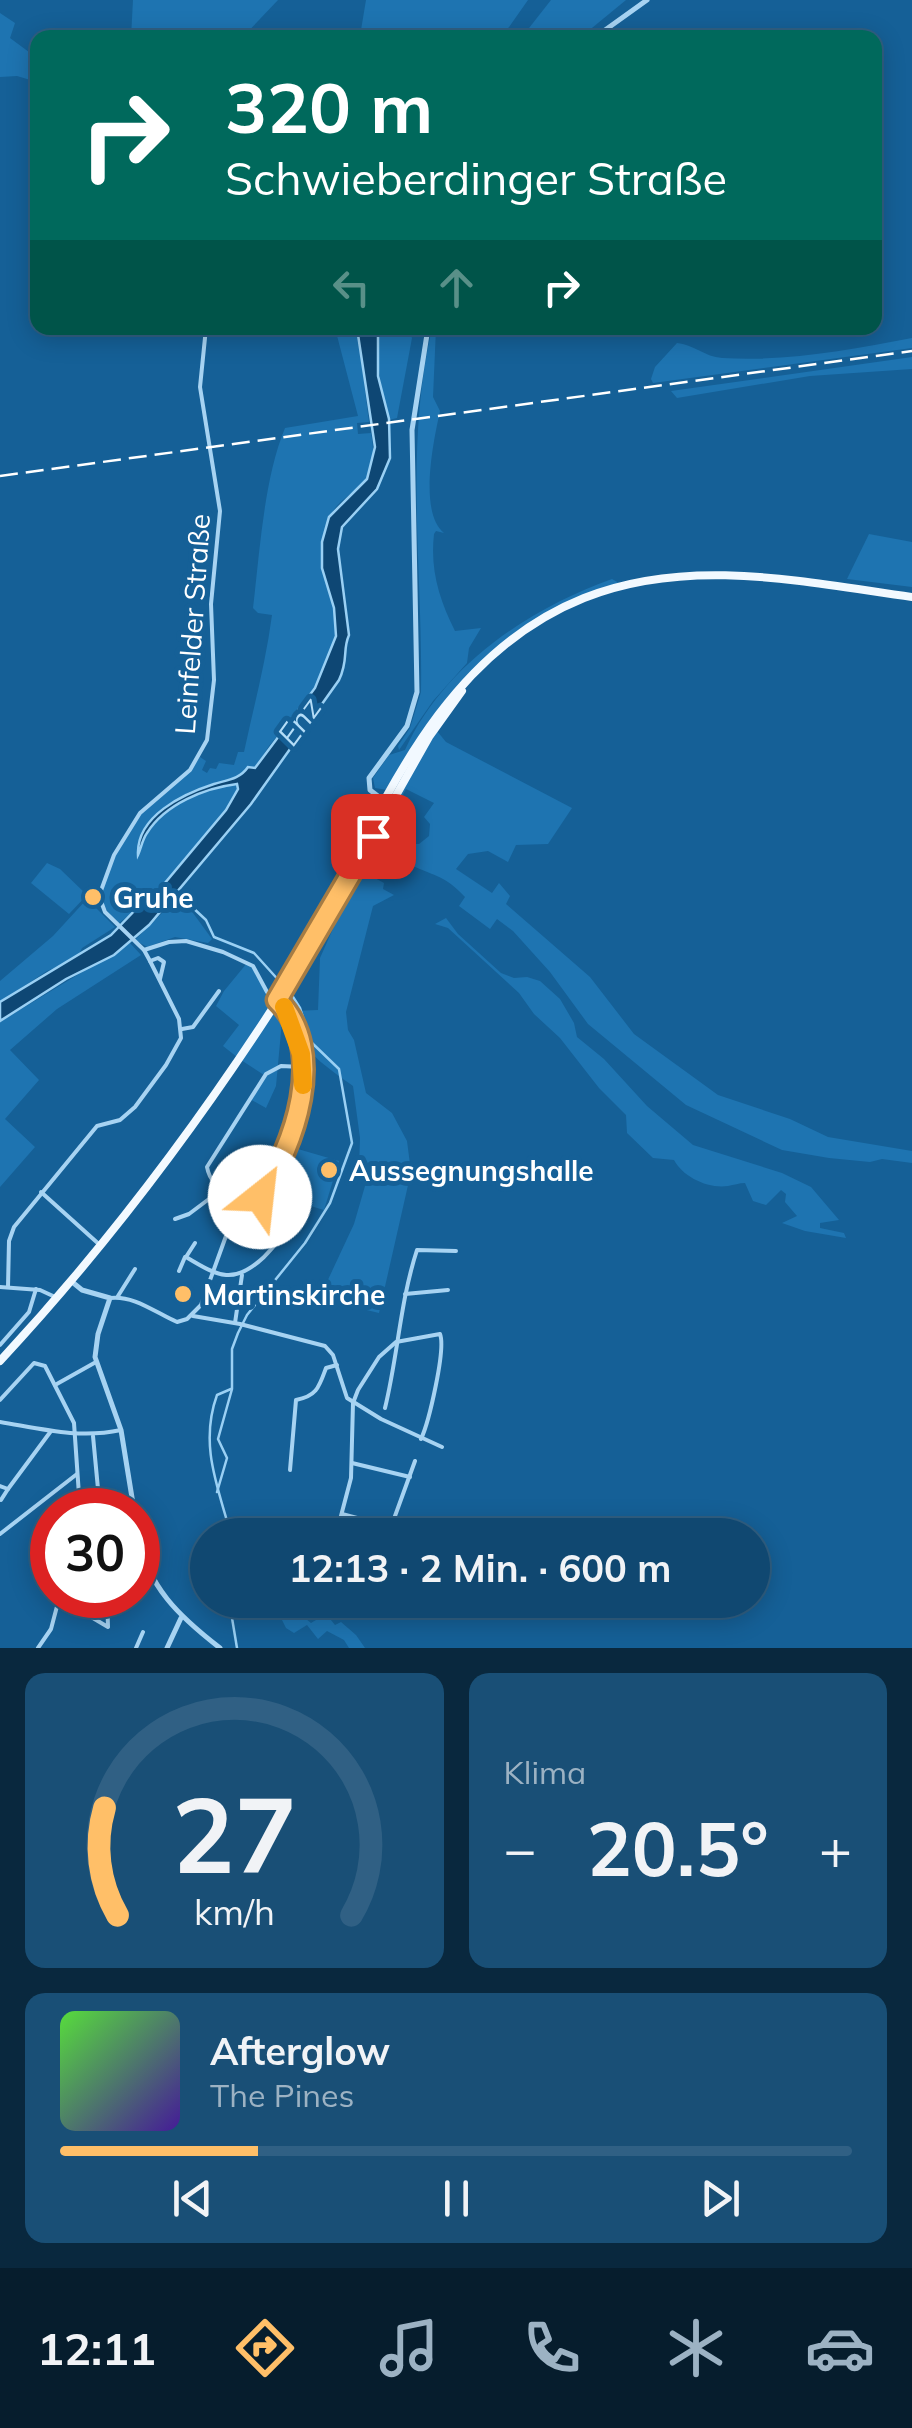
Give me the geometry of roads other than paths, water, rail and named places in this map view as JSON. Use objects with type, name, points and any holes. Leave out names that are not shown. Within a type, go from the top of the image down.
[{"type":"main road","points":[[0,1361],[102,1246],[168,1159],[288,984],[442,716],[482,668],[526,634],[579,605],[644,585],[709,579],[912,599]]},
{"type":"street","points":[[605,30],[646,0]]},
{"type":"street","name":"Leinfelder Straße","points":[[144,950],[100,906],[99,896],[114,854],[140,813],[195,763],[206,744],[210,726],[214,680],[211,604],[220,512],[200,386],[205,335]]},
{"type":"street","points":[[389,804],[370,790],[368,778],[407,726],[417,692],[412,430],[427,335]]},
{"type":"street","points":[[8,1287],[10,1236],[41,1192],[97,1126],[120,1120],[135,1107],[177,1048],[182,1029],[144,950],[180,941],[223,952],[253,966],[268,992],[280,996],[287,1010],[302,1067],[299,1112],[286,1150],[260,1197],[230,1230],[201,1305],[182,1322],[114,1297],[82,1290],[71,1282]]},
{"type":"street","points":[[150,961],[158,958],[164,962],[160,979]]},
{"type":"street","points":[[182,1029],[193,1027],[220,991]]},
{"type":"street","points":[[251,1206],[239,1193],[221,1190],[207,1174],[207,1167],[266,1074],[281,1066],[302,1067]]},
{"type":"street","points":[[175,1220],[221,1190]]},
{"type":"street","points":[[41,1192],[102,1246]]},
{"type":"street","points":[[241,1324],[242,1275],[272,1249],[286,1229],[284,1216],[260,1197]]},
{"type":"street","points":[[216,1220],[230,1230]]},
{"type":"street","points":[[179,1271],[196,1243]]},
{"type":"street","points":[[385,1408],[416,1250],[456,1251]]},
{"type":"street","points":[[186,1257],[213,1270],[242,1275]]},
{"type":"street","points":[[130,1488],[121,1430],[96,1362],[96,1340],[114,1297],[135,1268]]},
{"type":"street","points":[[0,1287],[36,1290],[56,1298]]},
{"type":"street","points":[[0,1345],[29,1312],[36,1290]]},
{"type":"street","points":[[405,1294],[448,1290]]},
{"type":"street","points":[[190,1316],[321,1344],[332,1352],[344,1393],[353,1403],[442,1448]]},
{"type":"street","points":[[341,1518],[352,1463],[353,1403],[366,1374],[396,1342],[440,1334],[443,1338],[427,1426],[421,1439]]},
{"type":"street","points":[[0,1400],[31,1366],[38,1362],[45,1366],[74,1422],[77,1488]]},
{"type":"street","points":[[55,1385],[96,1362]]},
{"type":"street","points":[[290,1470],[296,1400],[313,1396],[326,1368],[337,1365]]},
{"type":"street","points":[[0,1422],[75,1436],[121,1430]]},
{"type":"street","points":[[1,1500],[50,1431]]},
{"type":"street","points":[[93,1436],[98,1488]]},
{"type":"street","points":[[342,1514],[391,1527],[415,1462]]},
{"type":"street","points":[[352,1463],[410,1477]]},
{"type":"street","points":[[0,1534],[77,1474]]},
{"type":"street","points":[[0,1486],[8,1488]]},
{"type":"street","points":[[160,1588],[182,1618],[220,1648]]},
{"type":"street","points":[[38,1648],[51,1630],[54,1618]]},
{"type":"street","points":[[92,1618],[108,1628],[108,1618]]},
{"type":"street","points":[[168,1648],[182,1618]]},
{"type":"street","points":[[136,1648],[143,1632]]},
{"type":"water","name":"Enz","points":[[358,335],[378,335],[378,376],[389,419],[390,458],[377,489],[342,527],[338,549],[349,635],[339,680],[251,804],[149,925],[114,955],[66,979],[0,1021],[0,1002],[111,935],[154,896],[226,810],[237,784],[212,789],[175,806],[147,833],[138,855],[139,841],[153,818],[189,794],[237,777],[248,767],[255,768],[315,688],[336,636],[334,608],[322,568],[322,542],[329,517],[367,479],[375,447]]},
{"type":"waterway","points":[[175,891],[206,920],[214,937],[254,953],[282,984]]},
{"type":"waterway","points":[[217,1492],[227,1458],[218,1439],[232,1389],[232,1349],[238,1333],[247,1315],[305,1243],[330,1203],[352,1143],[339,1069],[311,1042],[300,1008],[288,989]]},
{"type":"waterway","points":[[226,1518],[212,1466],[210,1431],[217,1395],[231,1389]]},
{"type":"waterway","points":[[232,1618],[237,1648]]},
{"type":"railway","points":[[0,476],[912,351]]},
{"type":"place","name":"Gruhe","points":[[93,897]]},
{"type":"place","name":"Aussegnungshalle","points":[[329,1170]]},
{"type":"place","name":"Martinskirche","points":[[183,1294]]}]
